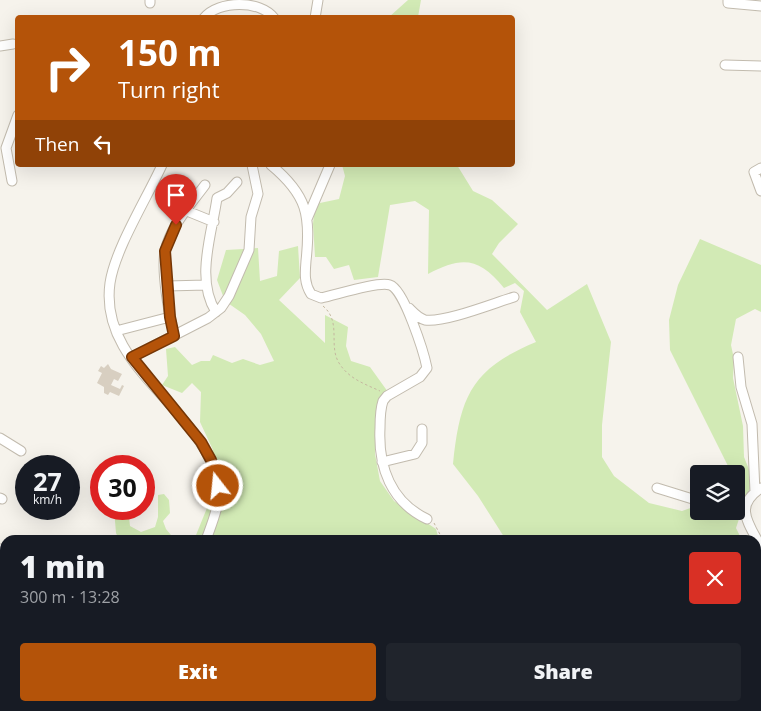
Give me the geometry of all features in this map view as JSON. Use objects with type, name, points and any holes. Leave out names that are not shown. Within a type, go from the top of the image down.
[{"type":"street","points":[[316,15],[318,0]]},
{"type":"street","points":[[728,0],[728,3],[733,4],[761,6]]},
{"type":"street","points":[[207,15],[215,7],[232,2],[261,6],[271,15]]},
{"type":"street","points":[[0,46],[13,44]]},
{"type":"street","points":[[725,66],[761,66]]},
{"type":"street","points":[[12,181],[3,148],[15,122]]},
{"type":"street","points":[[161,167],[116,260],[112,276],[111,306],[116,332],[132,357],[201,442],[211,460],[218,486],[218,496],[207,535]]},
{"type":"street","points":[[132,357],[216,312],[229,296],[249,250],[250,227],[258,194],[252,167]]},
{"type":"street","points":[[274,167],[286,177],[300,195],[307,219],[305,281],[311,294],[317,297],[323,306]]},
{"type":"street","points":[[307,219],[329,167]]},
{"type":"street","points":[[761,168],[754,172],[761,191]]},
{"type":"street","points":[[216,312],[210,302],[206,285],[207,263],[217,198],[227,193],[237,182]]},
{"type":"street","points":[[174,336],[170,317],[165,251],[176,225],[205,185]]},
{"type":"street","points":[[187,211],[214,222]]},
{"type":"street","points":[[317,297],[387,284],[397,289],[405,304],[427,368],[420,376],[387,396],[382,404],[379,442],[386,477],[396,494],[414,513],[427,519]]},
{"type":"street","points":[[167,286],[206,285]]},
{"type":"street","points":[[405,304],[416,316],[426,320],[462,313],[514,297]]},
{"type":"street","points":[[116,332],[170,317]]},
{"type":"street","points":[[738,357],[741,387],[752,424],[758,490],[745,502]]},
{"type":"street","points":[[382,462],[415,454],[422,443],[422,429]]},
{"type":"street","points":[[0,438],[21,451]]},
{"type":"street","points":[[657,488],[690,498]]},
{"type":"street","points":[[745,518],[754,535]]},
{"type":"path","points":[[323,306],[331,316],[336,330],[334,347],[339,364],[356,380],[387,396]]},
{"type":"path","points":[[427,519],[436,525],[441,535]]},
{"type":"green space","points":[[408,0],[421,0],[418,15],[391,15]]},
{"type":"green space","points":[[343,167],[458,167],[473,191],[492,200],[518,224],[499,243],[492,254],[547,310],[587,284],[611,342],[602,425],[602,457],[614,476],[649,503],[682,511],[690,508],[690,520],[739,520],[736,528],[740,535],[503,535],[478,496],[453,464],[460,420],[465,403],[473,388],[483,375],[497,363],[514,352],[536,342],[520,312],[524,291],[515,283],[504,288],[486,270],[478,265],[469,263],[451,264],[428,274],[429,210],[415,201],[390,205],[378,277],[354,280],[349,265],[334,269],[326,257],[315,257],[313,224],[315,204],[339,199],[345,176]]},
{"type":"green space","points":[[700,239],[761,265],[761,312],[755,309],[736,319],[731,345],[734,359],[733,378],[743,426],[744,457],[754,482],[745,501],[745,465],[728,465],[670,350],[669,320],[678,285]]},
{"type":"green space","points":[[298,246],[300,278],[279,300],[325,343],[325,315],[348,327],[346,346],[351,361],[370,367],[388,392],[380,398],[376,408],[375,454],[380,481],[394,501],[436,529],[438,535],[196,535],[207,508],[205,465],[213,450],[200,422],[201,392],[192,383],[182,393],[162,385],[168,376],[166,349],[175,347],[192,365],[201,361],[210,361],[213,355],[232,363],[243,359],[260,365],[274,361],[261,334],[245,315],[225,301],[217,280],[226,250],[258,248],[260,281],[277,276],[279,251]]},
{"type":"green space","points":[[164,494],[169,500],[170,513],[163,521],[171,535],[117,535],[116,533],[115,520],[129,520],[130,526],[141,532],[155,527],[158,517],[158,495]]},
{"type":"building","points":[[108,364],[111,369],[122,374],[118,381],[114,379],[111,385],[120,389],[122,385],[124,386],[119,396],[110,392],[108,395],[104,393],[104,387],[97,383],[102,373],[98,371],[101,366],[104,368]]},
{"type":"route","points":[[176,225],[165,251],[170,317],[174,336],[132,357],[154,387],[201,442],[211,460],[218,486]]}]
